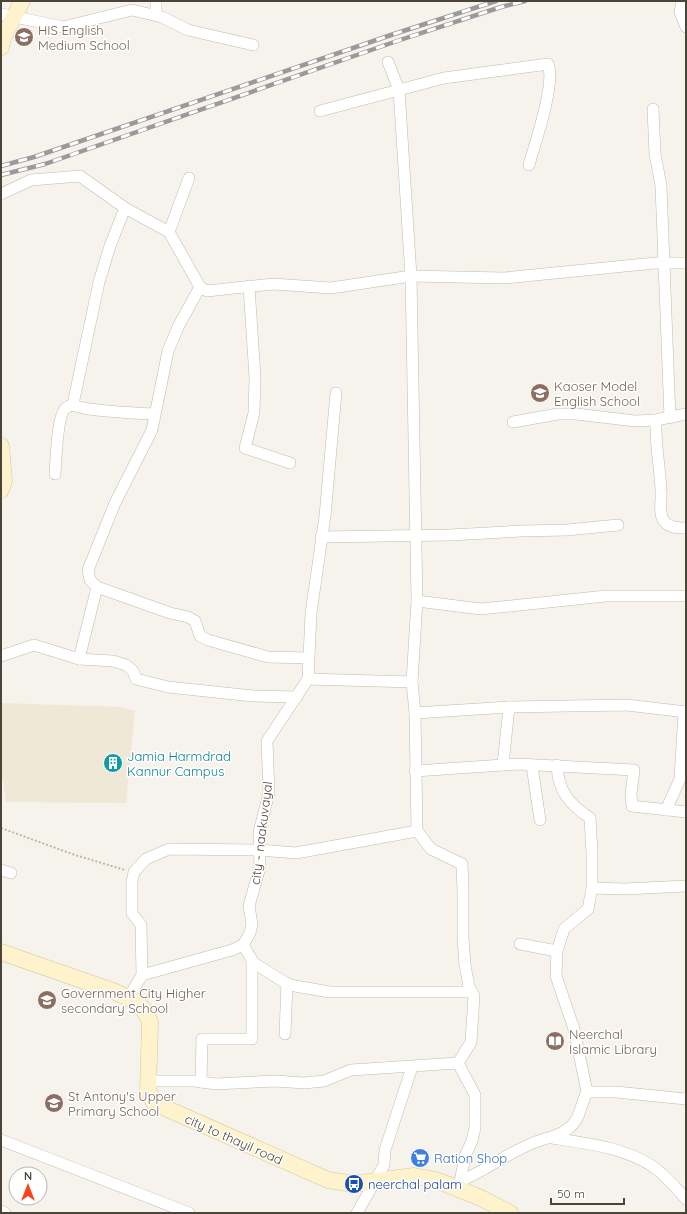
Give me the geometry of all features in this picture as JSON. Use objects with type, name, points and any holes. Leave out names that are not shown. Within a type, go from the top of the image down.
[{"type":"main road","points":[[1,47],[7,15],[22,1]]},
{"type":"main road","points":[[1,446],[4,481],[1,490]]},
{"type":"main road","name":"city to thayil road","points":[[1,952],[129,997],[144,1010],[150,1022],[148,1090],[154,1103],[328,1180],[354,1184],[414,1176],[460,1185],[510,1213]]},
{"type":"street","points":[[156,1],[156,15]]},
{"type":"street","points":[[682,1],[680,12],[686,27]]},
{"type":"street","points":[[7,15],[63,27],[132,10],[156,15],[188,30],[253,45]]},
{"type":"street","points":[[388,62],[399,90],[411,276],[417,601],[412,682],[415,713],[417,831],[431,849],[462,864],[465,965],[474,996],[471,1042],[458,1063]]},
{"type":"street","points":[[320,111],[444,78],[548,64],[551,70],[550,84],[529,165]]},
{"type":"street","points":[[653,109],[655,154],[662,186],[663,263],[670,418]]},
{"type":"street","points":[[1,194],[31,180],[80,176],[125,208],[169,232],[200,287],[207,290],[273,284],[331,288],[411,276],[504,278],[663,263],[686,263]]},
{"type":"street","points":[[169,232],[189,178]]},
{"type":"street","points":[[73,404],[99,282],[110,246],[125,208]]},
{"type":"street","points":[[249,286],[255,378],[254,413],[245,448],[290,463]]},
{"type":"street","points":[[200,287],[168,351],[154,414],[152,430],[115,502],[88,570],[90,580],[97,587],[170,613],[188,617],[195,621],[200,636],[208,640],[268,657],[308,658]]},
{"type":"street","points":[[336,393],[329,481],[313,592],[308,678],[412,682]]},
{"type":"street","points":[[55,474],[62,413],[65,408],[73,404],[103,412],[154,414]]},
{"type":"street","points":[[513,422],[539,416],[576,414],[635,421],[656,420],[686,414]]},
{"type":"street","points":[[656,420],[655,438],[661,490],[661,512],[663,520],[668,525],[678,528],[686,528]]},
{"type":"street","points":[[321,537],[416,536],[567,530],[618,525]]},
{"type":"street","points":[[79,659],[97,587]]},
{"type":"street","points":[[417,601],[481,609],[606,596],[686,596]]},
{"type":"street","points":[[1,656],[34,645],[79,659],[113,662],[126,665],[133,671],[136,679],[168,687],[253,696],[296,696]]},
{"type":"street","name":"city - naakuvayal","points":[[243,945],[251,929],[252,917],[249,906],[260,866],[259,832],[269,793],[267,741],[308,678]]},
{"type":"street","points":[[415,713],[509,707],[627,705],[685,712],[680,779],[666,810]]},
{"type":"street","points":[[503,765],[509,707]]},
{"type":"street","points":[[415,771],[503,765],[557,765],[634,770],[631,794],[632,806],[686,812]]},
{"type":"street","points":[[460,1185],[532,1143],[551,1138],[562,1133],[576,1120],[582,1101],[587,1092],[574,1029],[556,976],[557,951],[564,929],[588,909],[592,888],[590,818],[579,812],[560,788],[557,780],[557,765]]},
{"type":"street","points":[[532,766],[540,820]]},
{"type":"street","points":[[129,997],[142,975],[141,925],[132,913],[132,882],[134,872],[146,859],[169,849],[259,850],[296,853],[417,831]]},
{"type":"street","points":[[592,888],[625,889],[686,886]]},
{"type":"street","points":[[520,944],[557,951]]},
{"type":"street","points":[[142,975],[232,950],[243,945],[252,962],[252,1039],[202,1039],[201,1082]]},
{"type":"street","points":[[252,962],[287,983],[330,992],[472,992]]},
{"type":"street","points":[[285,1034],[287,983]]},
{"type":"street","points":[[148,1081],[201,1082],[216,1084],[276,1081],[324,1082],[351,1070],[458,1063]]},
{"type":"street","points":[[458,1063],[476,1095],[475,1128],[472,1141],[465,1156],[460,1185]]},
{"type":"street","points":[[357,1213],[384,1165],[385,1150],[412,1067]]},
{"type":"street","points":[[587,1092],[616,1092],[686,1099]]},
{"type":"street","points":[[551,1138],[604,1146],[628,1155],[654,1167],[672,1183],[686,1199]]},
{"type":"street","points":[[1,1140],[189,1213]]},
{"type":"street","points":[[1,1211],[5,1213]]},
{"type":"path","points":[[1,828],[75,855],[134,872]]},
{"type":"shaded area","points":[[1,703],[121,707],[135,711],[126,803],[6,802],[3,781],[1,781]]},
{"type":"railway","points":[[1,166],[34,157],[394,34],[496,1]]},
{"type":"railway","points":[[1,175],[45,164],[397,41],[501,7],[525,1]]},
{"type":"place","name":"HIS English Medium School","points":[[24,37]]},
{"type":"place","name":"Kaoser Model English School","points":[[540,393]]},
{"type":"place","name":"Jamia Harmdrad Kannur Campus","points":[[113,763]]},
{"type":"place","name":"Government City Higher secondary School","points":[[47,1000]]},
{"type":"place","name":"Neerchal Islamic Library","points":[[555,1041]]},
{"type":"place","name":"St Antony's Upper Primary School","points":[[54,1103]]},
{"type":"place","name":"Ration Shop","points":[[420,1158]]},
{"type":"place","name":"neerchal palam","points":[[354,1184]]}]
